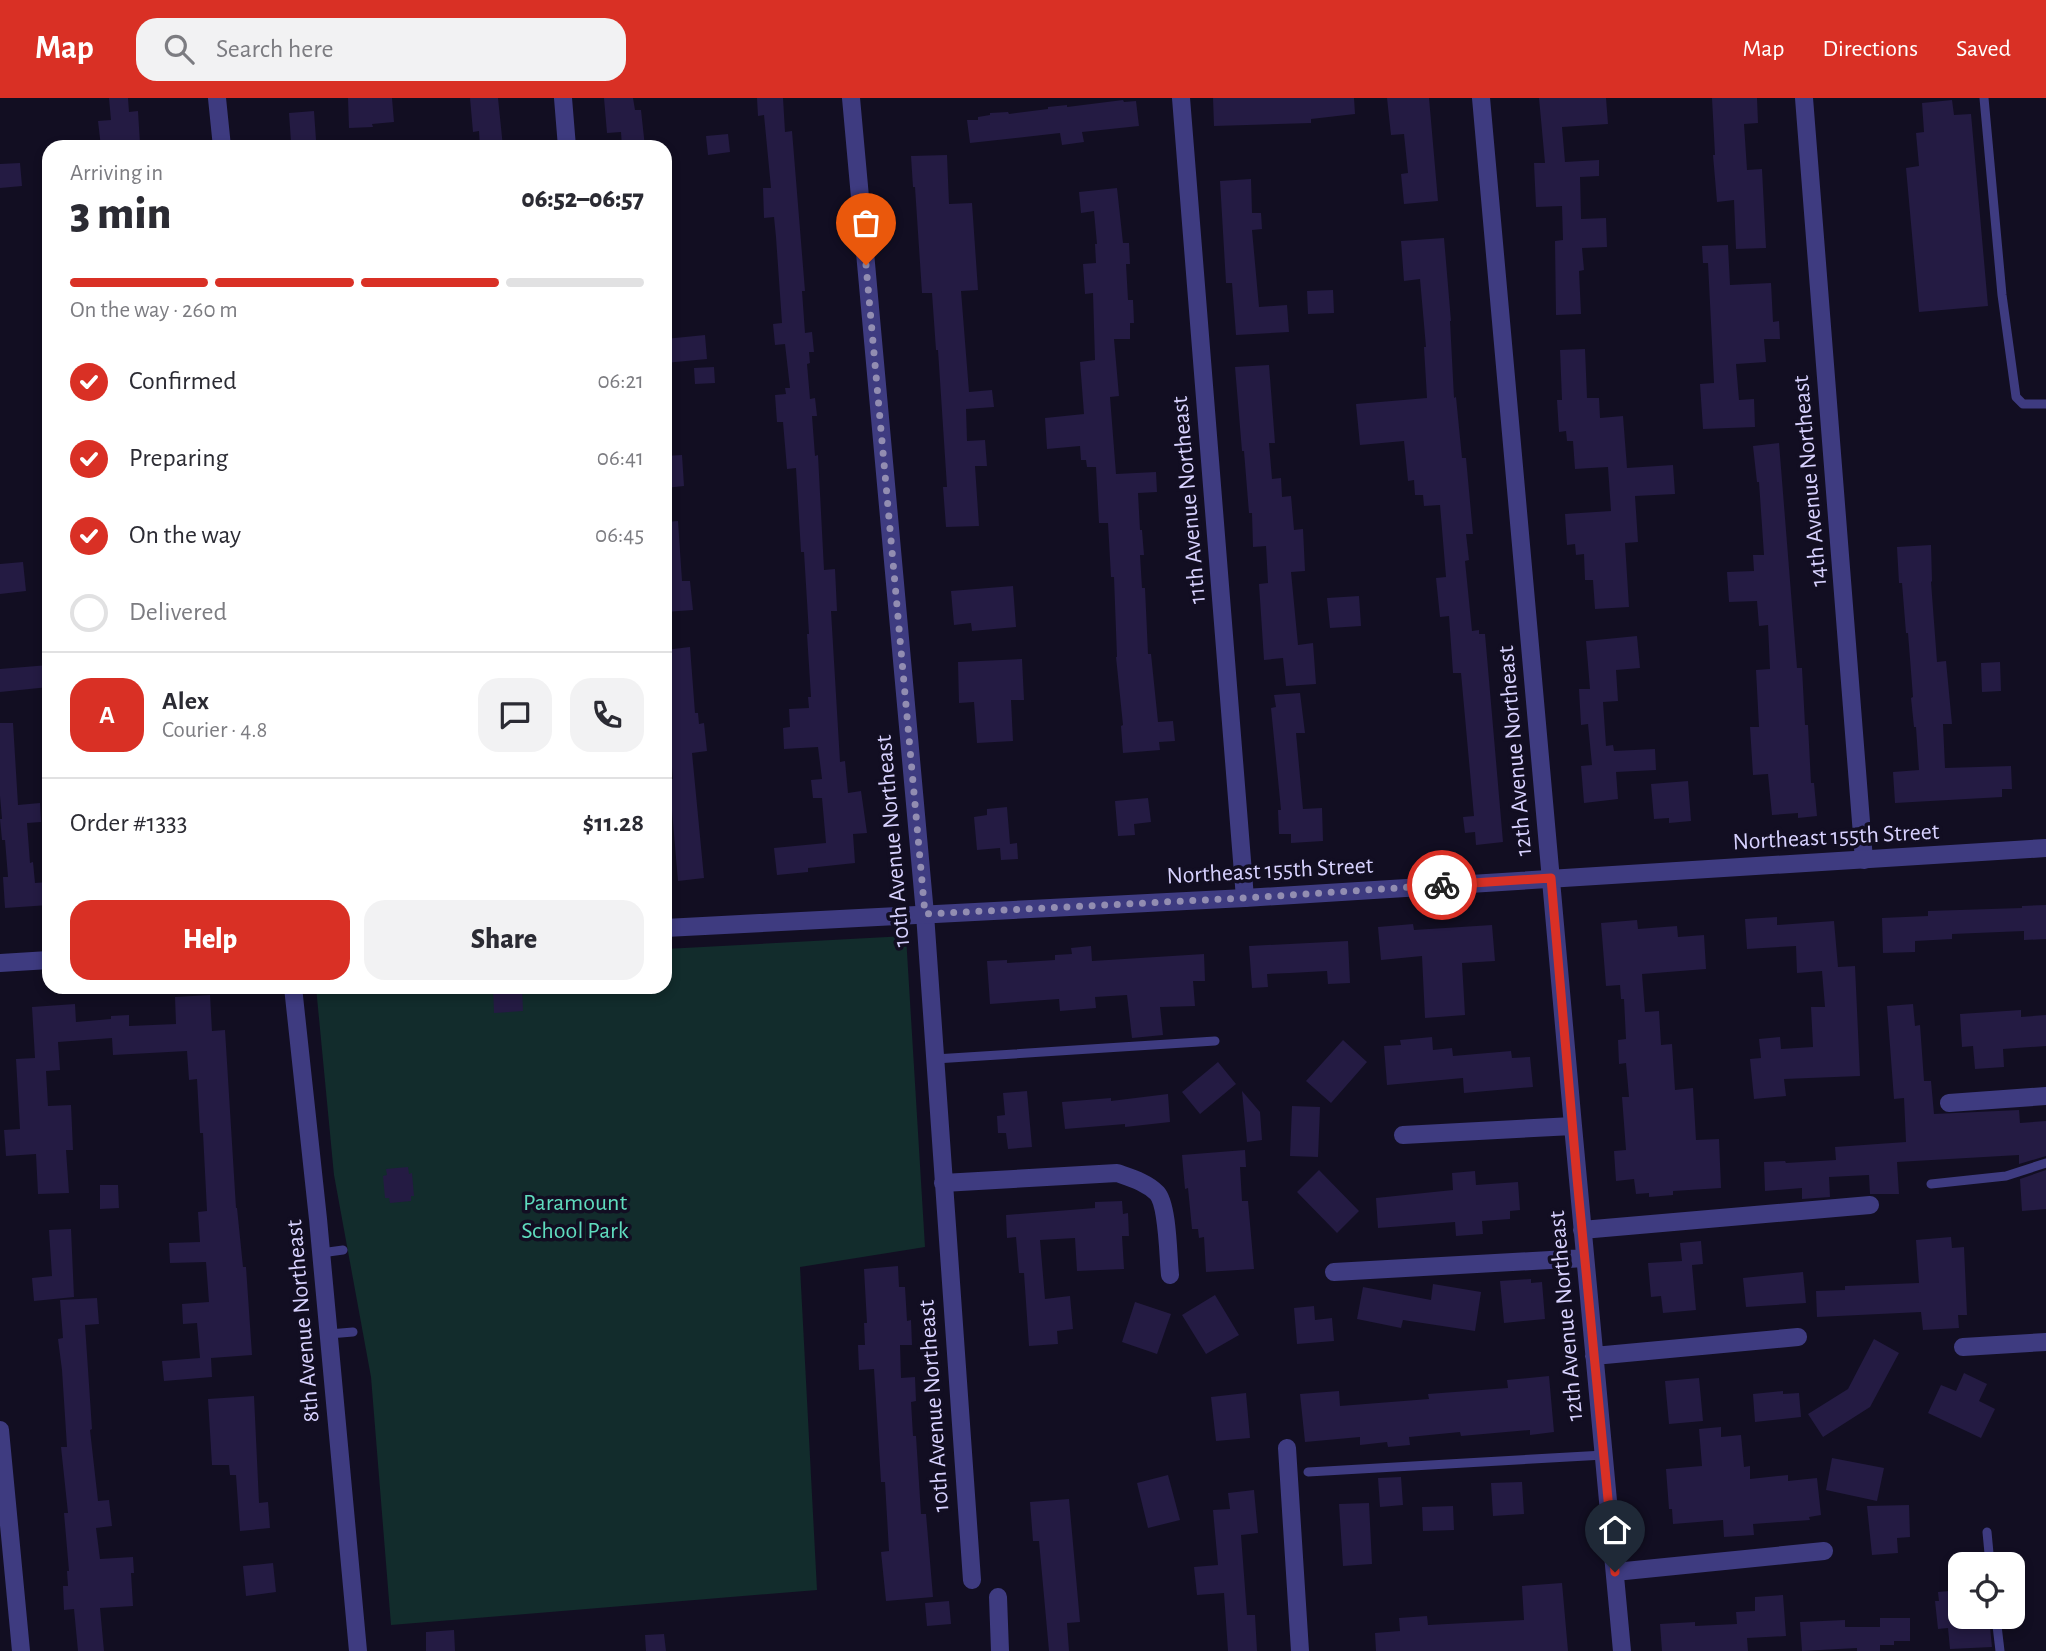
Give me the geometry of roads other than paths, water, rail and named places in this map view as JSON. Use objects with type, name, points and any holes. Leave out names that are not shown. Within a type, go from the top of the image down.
[{"type":"street","points":[[217,98],[221,140]]},
{"type":"street","points":[[563,98],[566,140]]},
{"type":"street","name":"10th Avenue Northeast","points":[[851,98],[925,914],[972,1580]]},
{"type":"street","name":"11th Avenue Northeast","points":[[1181,98],[1245,898]]},
{"type":"street","name":"12th Avenue Northeast","points":[[1481,98],[1622,1651]]},
{"type":"street","name":"14th Avenue Northeast","points":[[1804,98],[1864,860]]},
{"type":"street","name":"Northeast 155th Street","points":[[672,928],[1245,898],[2046,848]]},
{"type":"street","points":[[0,963],[42,960]]},
{"type":"street","name":"8th Avenue Northeast","points":[[294,994],[358,1651]]},
{"type":"street","points":[[1949,1103],[2046,1096]]},
{"type":"street","points":[[1404,1135],[1573,1126]]},
{"type":"street","points":[[943,1183],[1117,1173],[1140,1181],[1159,1194],[1166,1217],[1170,1275]]},
{"type":"street","points":[[1582,1230],[1870,1205]]},
{"type":"street","points":[[1334,1272],[1585,1258]]},
{"type":"street","points":[[1594,1356],[1798,1337]]},
{"type":"street","points":[[1963,1347],[2046,1342]]},
{"type":"street","points":[[0,1430],[21,1651]]},
{"type":"street","points":[[1287,1448],[1300,1651]]},
{"type":"street","points":[[1615,1572],[1824,1551]]},
{"type":"street","points":[[998,1597],[1000,1651]]},
{"type":"lane","points":[[1984,98],[2001,295],[2016,397],[2023,404],[2030,406],[2046,404]]},
{"type":"lane","points":[[934,1059],[1215,1041]]},
{"type":"lane","points":[[1931,1184],[2006,1176],[2046,1163]]},
{"type":"lane","points":[[321,1253],[343,1250]]},
{"type":"lane","points":[[329,1334],[354,1332]]},
{"type":"lane","points":[[1308,1472],[1604,1455]]},
{"type":"lane","points":[[1987,1532],[1989,1552]]},
{"type":"lane","points":[[1997,1629],[2000,1651]]},
{"type":"park label","name":"Paramount School Park","points":[[575,1217]]}]
